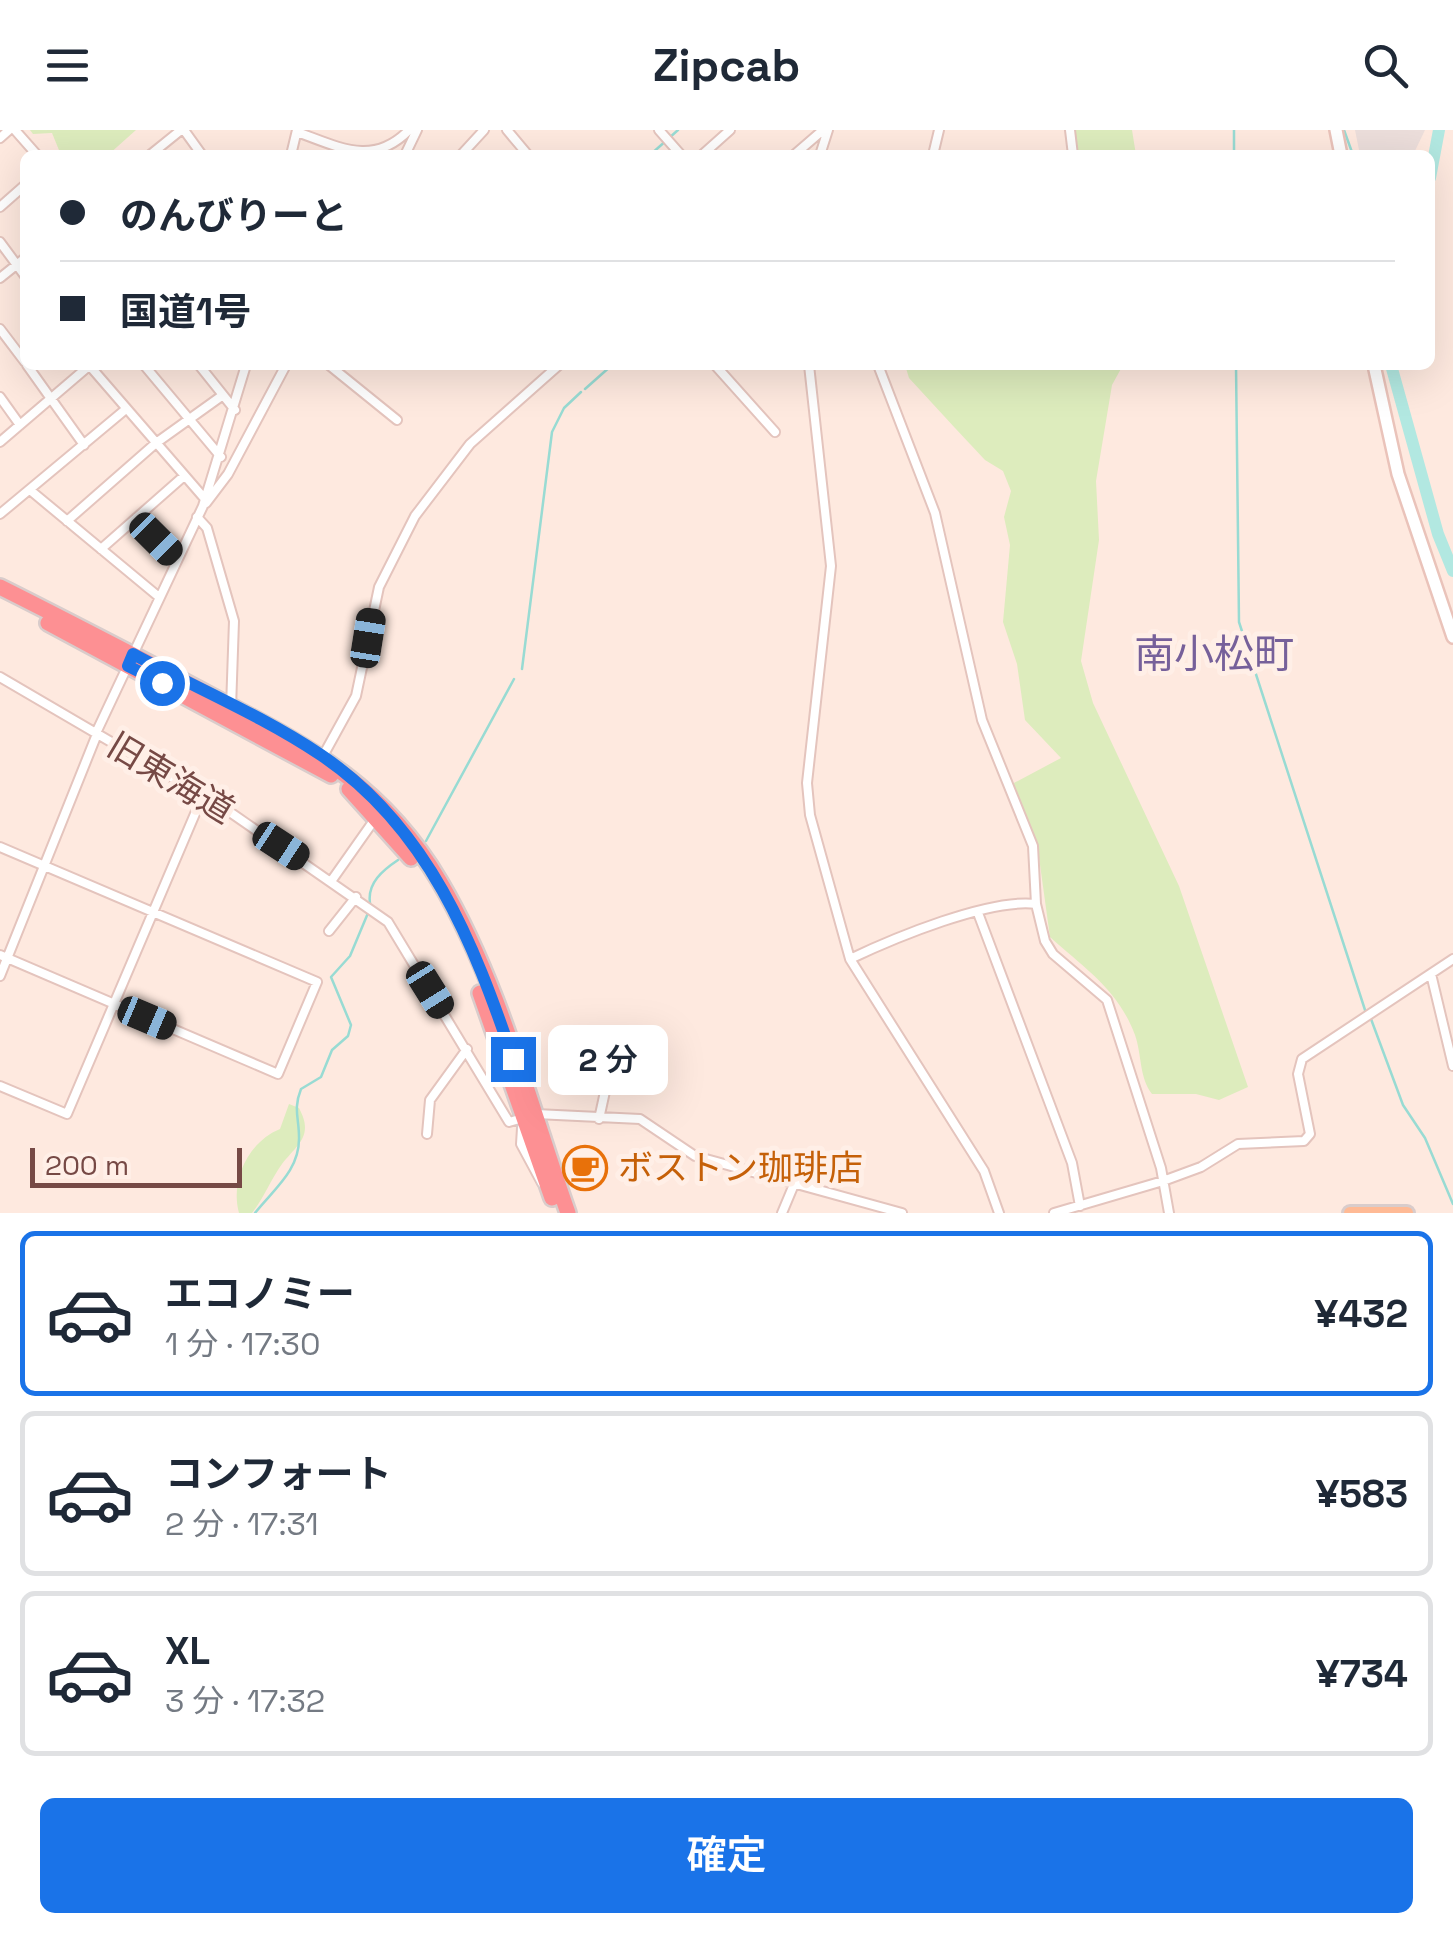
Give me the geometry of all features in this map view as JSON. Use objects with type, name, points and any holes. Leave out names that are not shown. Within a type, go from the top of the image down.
[{"type":"highway","points":[[0,587],[131,660],[323,756],[392,818],[437,878],[461,932],[522,1119],[558,1213]]},
{"type":"highway","points":[[0,598],[131,660]]},
{"type":"highway","points":[[231,712],[353,792],[429,883],[461,932]]},
{"type":"highway","points":[[522,1119],[568,1213]]},
{"type":"main road","points":[[1375,370],[1398,474],[1453,636]]},
{"type":"main road","points":[[1350,1213],[1407,1213]]},
{"type":"street","points":[[0,138],[12,130],[31,150]]},
{"type":"street","points":[[159,150],[183,130],[198,150]]},
{"type":"street","points":[[383,150],[392,148],[409,130]]},
{"type":"street","points":[[466,150],[484,130]]},
{"type":"street","points":[[506,130],[524,150]]},
{"type":"street","points":[[708,150],[730,130]]},
{"type":"street","points":[[800,150],[826,130]]},
{"type":"street","points":[[297,131],[354,150]]},
{"type":"street","points":[[0,207],[20,189]]},
{"type":"street","points":[[0,242],[20,269]]},
{"type":"street","points":[[0,278],[20,261]]},
{"type":"street","points":[[0,329],[20,356]]},
{"type":"street","points":[[30,370],[84,444]]},
{"type":"street","points":[[0,442],[83,370]]},
{"type":"street","points":[[93,370],[204,503]]},
{"type":"street","points":[[148,370],[221,456]]},
{"type":"street","points":[[203,370],[235,410]]},
{"type":"street","points":[[0,976],[4,957],[96,733],[204,503],[245,370]]},
{"type":"street","points":[[204,503],[228,474],[283,370]]},
{"type":"street","points":[[336,370],[397,420]]},
{"type":"street","points":[[323,756],[356,696],[379,588],[416,516],[470,444],[553,370]]},
{"type":"street","points":[[719,370],[775,432]]},
{"type":"street","points":[[810,370],[831,566],[808,804],[850,959],[984,1171],[999,1213]]},
{"type":"street","points":[[880,370],[935,513],[982,720],[1033,846],[1036,904],[1047,946],[1107,1000],[1164,1181],[1170,1213]]},
{"type":"street","points":[[67,521],[156,444],[223,394]]},
{"type":"street","points":[[0,397],[20,425]]},
{"type":"street","points":[[0,514],[126,409]]},
{"type":"street","points":[[101,549],[184,476]]},
{"type":"street","points":[[30,490],[159,598]]},
{"type":"street","points":[[197,516],[207,528],[234,622],[231,712]]},
{"type":"street","points":[[136,518],[177,560]]},
{"type":"street","name":"旧東海道","points":[[0,676],[203,796],[332,880],[394,928],[467,1049],[522,1119]]},
{"type":"street","points":[[0,1086],[67,1114],[203,796]]},
{"type":"street","points":[[332,880],[376,818]]},
{"type":"street","points":[[0,847],[317,982],[278,1074],[4,957]]},
{"type":"street","points":[[329,931],[356,898]]},
{"type":"street","points":[[850,959],[892,939],[978,913],[1017,902],[1036,904]]},
{"type":"street","points":[[978,913],[1072,1162],[1082,1208]]},
{"type":"street","points":[[1054,1213],[1082,1208],[1164,1181],[1201,1166],[1238,1144],[1304,1142],[1310,1134],[1298,1074],[1300,1062],[1453,959]]},
{"type":"street","points":[[1430,974],[1453,1066]]},
{"type":"street","points":[[600,1119],[606,1087],[591,1076],[606,1042]]},
{"type":"street","points":[[428,1134],[430,1100],[467,1049]]},
{"type":"street","points":[[548,1190],[534,1174],[521,1144],[522,1119],[640,1119],[695,1156],[902,1213]]},
{"type":"street","points":[[782,1213],[795,1182]]},
{"type":"shaded area","points":[[1355,130],[1425,130],[1415,150],[1359,150]]},
{"type":"green space","points":[[30,130],[136,130],[114,150],[59,150],[52,133],[33,134]]},
{"type":"green space","points":[[1074,130],[1132,130],[1135,150],[1077,150]]},
{"type":"green space","points":[[907,370],[1120,370],[1112,385],[1096,481],[1099,540],[1081,661],[1093,703],[1179,886],[1248,1087],[1219,1100],[1196,1094],[1152,1094],[1135,1035],[1119,1005],[1099,980],[1050,937],[1037,843],[1012,784],[1061,758],[1025,720],[1017,664],[1003,622],[1010,545],[1004,517],[1011,491],[1003,471],[985,460],[909,378]]},
{"type":"green space","points":[[289,1104],[299,1108],[303,1118],[302,1139],[252,1213],[239,1213],[237,1188],[244,1164],[259,1143],[280,1129]]},
{"type":"waterway","points":[[656,150],[678,130]]},
{"type":"waterway","points":[[1234,130],[1234,150]]},
{"type":"waterway","points":[[1344,130],[1351,150]]},
{"type":"waterway","points":[[1435,151],[1439,130]]},
{"type":"waterway","points":[[585,389],[606,370]]},
{"type":"waterway","points":[[1236,370],[1239,622],[1366,1013]]},
{"type":"waterway","points":[[1392,370],[1438,534],[1453,571]]},
{"type":"waterway","points":[[522,669],[552,432],[564,408],[581,392]]},
{"type":"waterway","points":[[426,841],[514,679]]},
{"type":"waterway","points":[[370,903],[374,883],[398,860]]},
{"type":"waterway","points":[[255,1213],[295,1159],[301,1089],[321,1077],[332,1050],[348,1036],[351,1025],[331,977],[350,956],[368,913]]},
{"type":"waterway","points":[[1371,1019],[1403,1105],[1425,1138],[1453,1204]]},
{"type":"place","name":"ボストン珈琲店","points":[[585,1168]]},
{"type":"district","name":"南小松町","points":[[1214,654]]},
{"type":"route","points":[[162,683],[128,666],[133,654],[277,728],[323,756],[364,788],[437,878],[466,930],[513,1059]]}]
